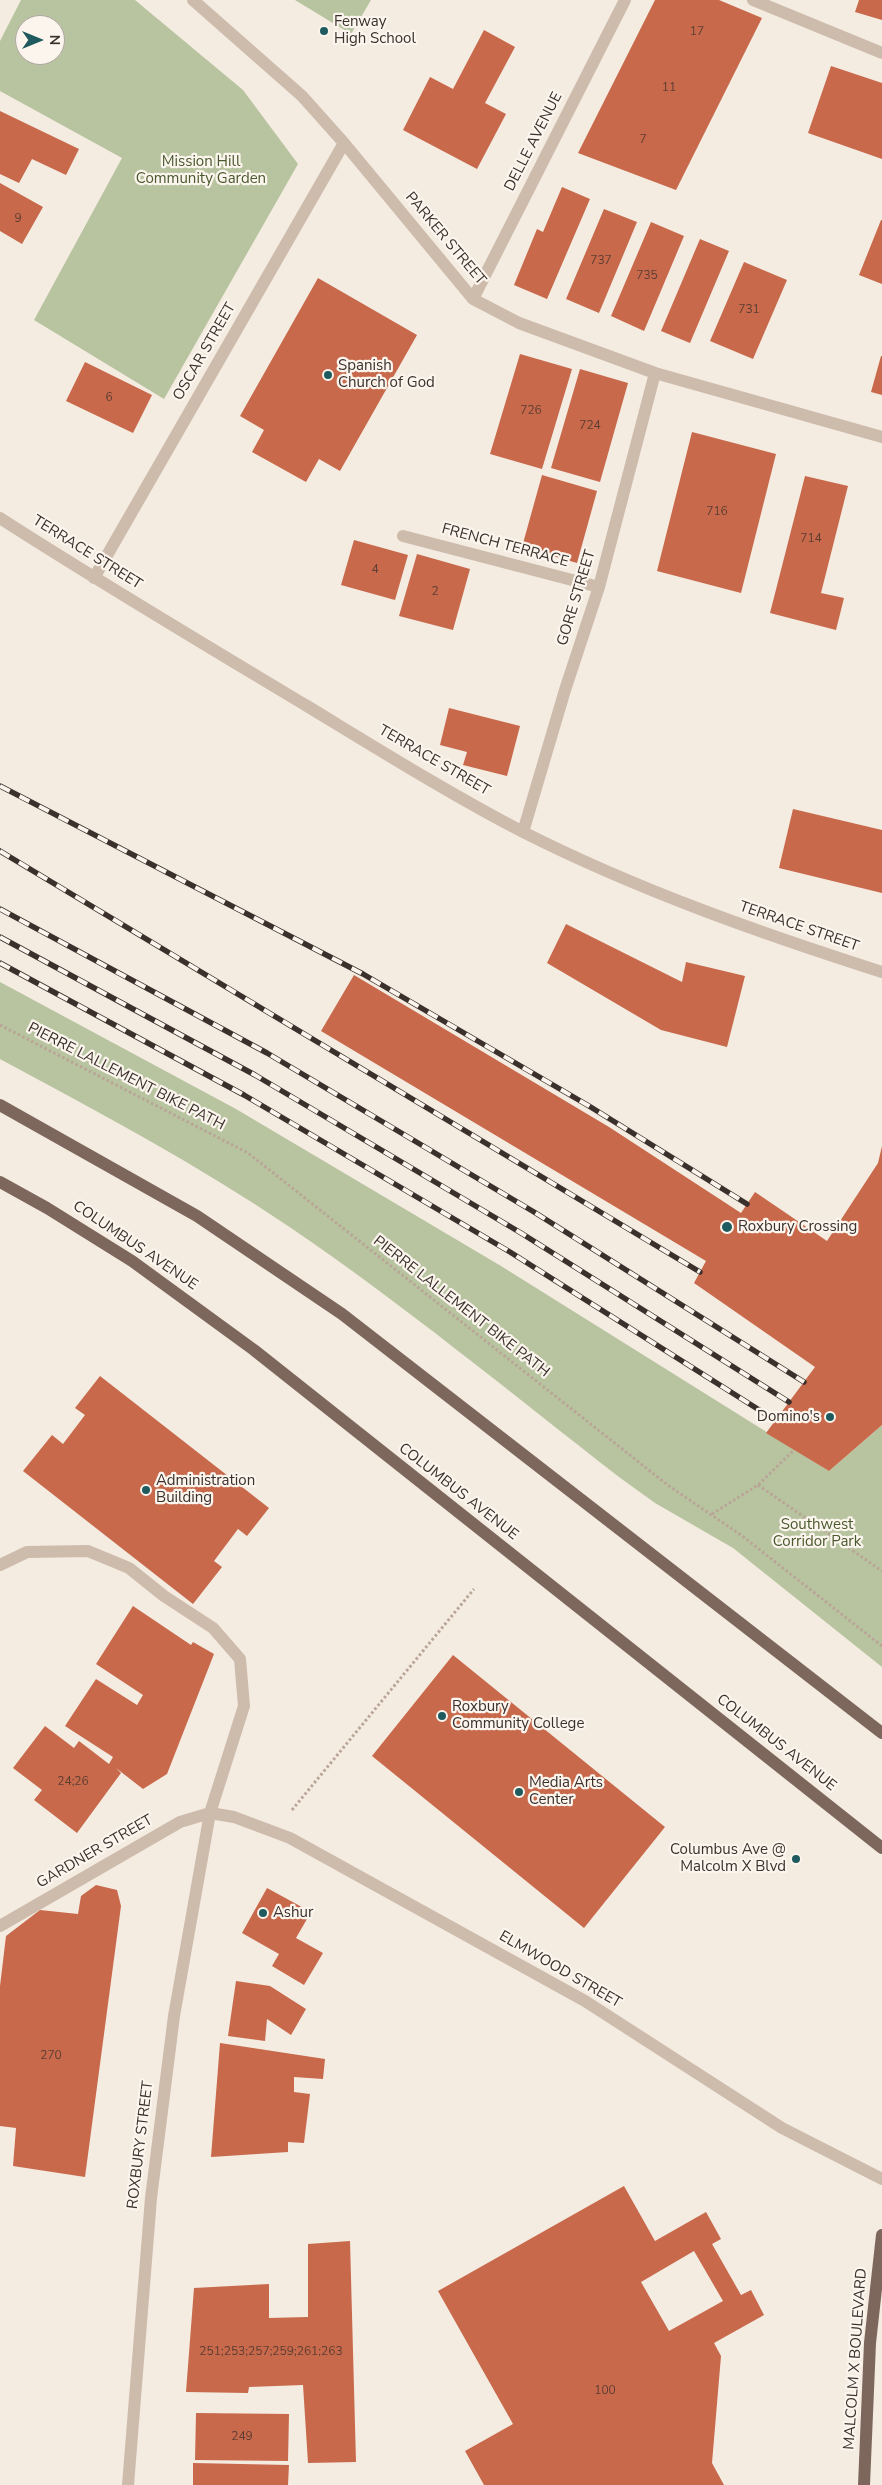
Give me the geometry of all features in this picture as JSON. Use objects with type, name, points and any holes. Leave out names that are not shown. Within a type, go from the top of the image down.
[{"type":"main road","points":[[0,1106],[197,1216],[342,1314],[882,1732]]},
{"type":"main road","name":"COLUMBUS AVENUE","points":[[0,1182],[47,1208],[132,1261],[247,1345],[882,1848]]},
{"type":"main road","name":"MALCOLM X BOULEVARD","points":[[864,2485],[870,2343],[882,2234]]},
{"type":"street","name":"PARKER STREET","points":[[193,0],[302,96],[344,142],[473,299],[519,323],[656,373],[882,437]]},
{"type":"street","name":"DELLE AVENUE","points":[[473,299],[625,0]]},
{"type":"street","points":[[753,0],[882,53]]},
{"type":"street","name":"OSCAR STREET","points":[[94,578],[344,142]]},
{"type":"street","name":"GORE STREET","points":[[524,832],[565,690],[599,587],[656,373]]},
{"type":"street","name":"TERRACE STREET","points":[[0,518],[94,578],[379,749],[524,832],[631,881],[721,918],[882,972]]},
{"type":"street","name":"FRENCH TERRACE","points":[[403,536],[599,587]]},
{"type":"street","name":"ROXBURY STREET","points":[[0,1565],[27,1552],[88,1551],[129,1568],[164,1596],[213,1628],[240,1659],[244,1706],[210,1813],[174,2016],[150,2198],[128,2485]]},
{"type":"street","name":"ELMWOOD STREET","points":[[210,1813],[234,1818],[290,1838],[586,2001],[782,2128],[882,2180]]},
{"type":"street","name":"GARDNER STREET","points":[[0,1926],[180,1822],[210,1813]]},
{"type":"path","name":"PIERRE LALLEMENT BIKE PATH","points":[[0,1025],[248,1153],[669,1486],[712,1514],[882,1646]]},
{"type":"path","points":[[712,1514],[758,1485],[794,1450]]},
{"type":"path","points":[[758,1485],[882,1571]]},
{"type":"path","points":[[275,1832],[474,1589]]},
{"type":"green space","name":"Mission Hill Community Garden","points":[[21,0],[135,0],[243,90],[298,164],[164,399],[34,320],[122,158],[0,91],[0,41]]},
{"type":"green space","points":[[295,0],[371,0],[351,34]]},
{"type":"green space","name":"Southwest Corridor Park","points":[[0,982],[236,1109],[501,1266],[829,1471],[882,1425],[882,1667],[733,1548],[655,1503],[619,1477],[416,1318],[291,1228],[184,1161],[0,1059]]},
{"type":"building","points":[[655,0],[719,0],[762,18],[676,190],[578,153]]},
{"type":"building","points":[[859,0],[882,0],[882,20],[855,12]]},
{"type":"building","points":[[484,30],[515,47],[485,103],[506,114],[477,169],[403,130],[430,77],[453,89]]},
{"type":"building","points":[[831,66],[882,83],[882,159],[808,133]]},
{"type":"building","points":[[0,111],[79,149],[66,175],[32,159],[19,183],[0,174]]},
{"type":"building","points":[[0,183],[43,207],[22,244],[0,231]]},
{"type":"building","points":[[562,187],[590,199],[547,299],[514,285],[537,229],[543,232]]},
{"type":"building","points":[[604,209],[637,222],[599,313],[566,299]]},
{"type":"building","points":[[882,220],[882,284],[859,275]]},
{"type":"building","points":[[651,222],[684,236],[644,331],[611,316]]},
{"type":"building","points":[[700,239],[729,251],[690,343],[661,331]]},
{"type":"building","points":[[744,262],[787,280],[753,359],[710,341]]},
{"type":"building","name":"Spanish Church of God","points":[[318,278],[417,335],[340,471],[319,459],[306,482],[252,452],[264,430],[240,416]]},
{"type":"building","points":[[520,354],[572,369],[542,469],[490,454]]},
{"type":"building","points":[[882,356],[882,395],[871,392]]},
{"type":"building","points":[[85,362],[152,395],[133,433],[66,401]]},
{"type":"building","points":[[580,369],[628,383],[600,482],[551,468]]},
{"type":"building","points":[[692,432],[776,454],[741,593],[657,571]]},
{"type":"building","points":[[542,475],[597,491],[577,563],[522,547]]},
{"type":"building","points":[[805,476],[848,486],[821,593],[844,598],[836,630],[770,613]]},
{"type":"building","points":[[354,540],[408,555],[395,600],[341,585]]},
{"type":"building","points":[[417,554],[470,569],[453,630],[399,616]]},
{"type":"building","points":[[449,708],[520,726],[507,776],[463,765],[467,752],[440,745]]},
{"type":"building","points":[[793,809],[882,830],[882,893],[779,868]]},
{"type":"building","points":[[566,924],[682,982],[686,962],[745,976],[727,1047],[661,1030],[547,963]]},
{"type":"building","name":"Roxbury Crossing","points":[[354,975],[609,1127],[741,1213],[755,1192],[827,1241],[878,1163],[882,1146],[882,1425],[829,1471],[766,1433],[815,1367],[694,1283],[706,1261],[321,1031]]},
{"type":"building","name":"Administration Building","points":[[100,1376],[269,1508],[247,1536],[238,1529],[214,1561],[222,1567],[193,1604],[23,1471],[52,1435],[63,1444],[85,1415],[75,1408]]},
{"type":"building","points":[[133,1606],[191,1645],[193,1642],[214,1654],[167,1774],[143,1789],[116,1768],[121,1773],[77,1833],[34,1800],[42,1790],[13,1768],[45,1726],[74,1748],[79,1741],[109,1764],[113,1757],[65,1726],[96,1679],[137,1705],[143,1695],[96,1664]]},
{"type":"building","name":"Media Arts Center","points":[[453,1655],[665,1827],[584,1928],[372,1756]]},
{"type":"building","points":[[96,1885],[117,1890],[121,1906],[85,2177],[13,2166],[16,2128],[0,2126],[0,1986],[6,1936],[40,1910],[78,1914],[81,1896]]},
{"type":"building","points":[[267,1888],[311,1912],[296,1938],[323,1953],[304,1985],[272,1966],[279,1954],[242,1933]]},
{"type":"building","points":[[236,1981],[270,1986],[306,2009],[291,2035],[267,2019],[265,2041],[228,2036]]},
{"type":"building","points":[[220,2043],[325,2059],[323,2079],[294,2077],[294,2092],[310,2094],[304,2143],[288,2142],[288,2152],[211,2157]]},
{"type":"building","points":[[624,2186],[655,2241],[706,2212],[721,2239],[712,2244],[741,2295],[751,2290],[764,2315],[714,2343],[721,2356],[712,2463],[724,2485],[484,2485],[465,2451],[513,2424],[438,2291]],"holes":[[[694,2251],[723,2301],[669,2331],[641,2282]]]},
{"type":"building","points":[[350,2241],[356,2462],[308,2463],[303,2385],[249,2387],[248,2393],[186,2392],[194,2288],[269,2284],[269,2318],[308,2317],[308,2244]]},
{"type":"building","points":[[196,2413],[289,2414],[288,2461],[195,2460]]},
{"type":"building","points":[[193,2463],[289,2465],[288,2485],[193,2485]]},
{"type":"railway","points":[[0,786],[363,974],[589,1106],[747,1204]]},
{"type":"railway","points":[[0,851],[700,1272]]},
{"type":"railway","points":[[0,909],[267,1053],[534,1212],[804,1382]]},
{"type":"railway","points":[[0,937],[255,1075],[521,1233],[789,1402]]},
{"type":"railway","points":[[0,963],[244,1095],[510,1252],[775,1420]]},
{"type":"place","name":"Fenway High School","points":[[324,31]]},
{"type":"place","name":"Spanish Church of God","points":[[328,375]]},
{"type":"place","name":"Roxbury Crossing","points":[[727,1227]]},
{"type":"place","name":"Domino's","points":[[830,1417]]},
{"type":"place","name":"Administration Building","points":[[146,1490]]},
{"type":"place","name":"Roxbury Community College","points":[[442,1716]]},
{"type":"place","name":"Media Arts Center","points":[[519,1792]]},
{"type":"place","name":"Columbus Ave @ Malcolm X Blvd","points":[[796,1859]]},
{"type":"place","name":"Ashur","points":[[263,1913]]}]
